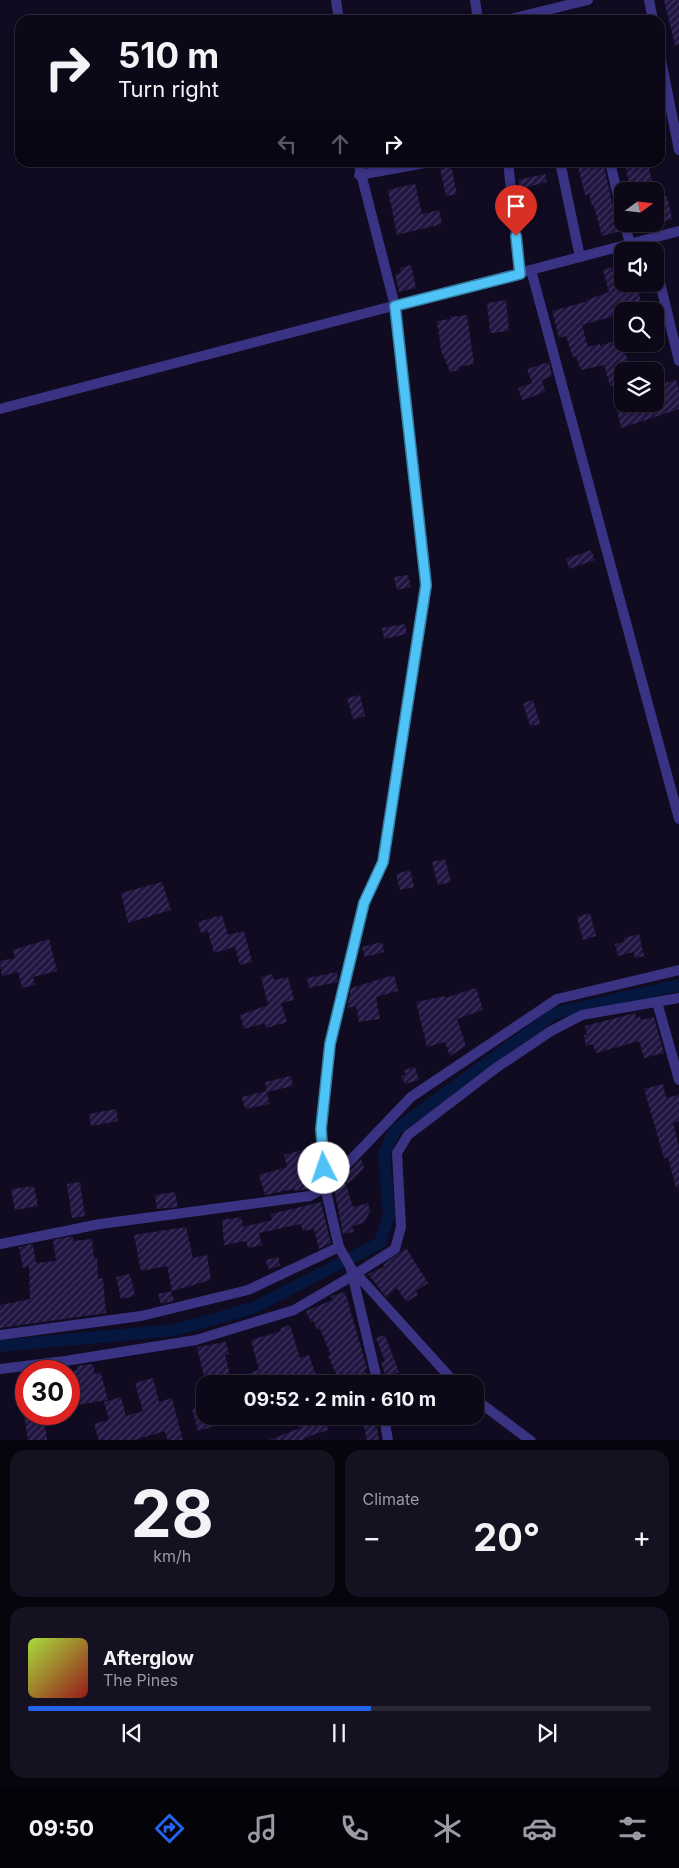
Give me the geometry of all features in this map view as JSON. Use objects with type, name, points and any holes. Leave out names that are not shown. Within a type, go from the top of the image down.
[{"type":"street","points":[[336,0],[338,15]]},
{"type":"street","points":[[475,0],[477,15]]},
{"type":"street","points":[[527,15],[588,0]]},
{"type":"street","points":[[649,0],[652,15]]},
{"type":"street","points":[[665,80],[679,150]]},
{"type":"street","points":[[358,167],[395,306],[426,585],[383,862],[364,903],[330,1044],[321,1129],[325,1187],[339,1247],[352,1269],[448,1375]]},
{"type":"street","points":[[359,175],[403,167]]},
{"type":"street","points":[[509,167],[520,274]]},
{"type":"street","points":[[561,167],[580,257]]},
{"type":"street","points":[[611,167],[615,182]]},
{"type":"street","points":[[640,242],[679,231]]},
{"type":"street","points":[[0,409],[614,248]]},
{"type":"street","points":[[531,270],[679,819]]},
{"type":"street","points":[[662,292],[679,361]]},
{"type":"street","points":[[0,1244],[100,1224],[310,1196],[325,1187],[411,1097],[557,999],[679,970]]},
{"type":"street","points":[[0,1369],[65,1361],[196,1340],[294,1310],[352,1269],[395,1249],[401,1227],[397,1153],[408,1135],[496,1068],[551,1032],[582,1015],[679,998]]},
{"type":"street","points":[[656,1002],[679,1080]]},
{"type":"street","points":[[0,1335],[141,1316],[248,1290],[339,1247]]},
{"type":"street","points":[[352,1269],[376,1375]]},
{"type":"street","points":[[484,1406],[531,1440]]},
{"type":"street","points":[[386,1425],[388,1440]]},
{"type":"building","points":[[664,0],[679,0],[679,44],[675,45]]},
{"type":"building","points":[[451,167],[457,194],[446,196],[440,169]]},
{"type":"building","points":[[578,167],[604,167],[614,211],[614,232],[616,232],[602,236],[589,194],[585,195]]},
{"type":"building","points":[[626,167],[649,167],[652,182],[628,182]]},
{"type":"building","points":[[545,174],[547,182],[520,189],[518,180]]},
{"type":"building","points":[[415,184],[422,214],[439,210],[442,224],[397,235],[388,190]]},
{"type":"building","points":[[667,196],[672,219],[664,221],[664,197]]},
{"type":"building","points":[[411,265],[416,288],[399,292],[395,274],[401,272],[400,268]]},
{"type":"building","points":[[613,267],[614,292],[638,292],[641,302],[614,302],[614,316],[582,325],[588,347],[600,344],[600,346],[614,341],[614,352],[625,352],[628,362],[614,362],[614,385],[610,386],[604,365],[581,370],[576,356],[573,357],[566,336],[559,338],[552,311],[588,301],[609,292],[603,270]]},
{"type":"building","points":[[506,300],[509,331],[490,333],[487,303]]},
{"type":"building","points":[[467,315],[474,364],[458,367],[459,370],[450,372],[441,350],[437,321]]},
{"type":"building","points":[[549,362],[552,376],[542,380],[545,392],[522,400],[518,388],[532,383],[527,369]]},
{"type":"building","points":[[676,380],[679,390],[679,409],[621,428],[617,412],[664,412],[664,384]]},
{"type":"building","points":[[591,550],[595,560],[569,569],[566,559]]},
{"type":"building","points":[[408,575],[411,587],[397,590],[394,577]]},
{"type":"building","points":[[405,624],[407,634],[384,639],[382,628]]},
{"type":"building","points":[[360,695],[365,716],[353,719],[347,698]]},
{"type":"building","points":[[533,700],[540,724],[530,726],[523,703]]},
{"type":"building","points":[[445,859],[451,882],[438,885],[432,862]]},
{"type":"building","points":[[410,870],[414,887],[400,890],[396,874]]},
{"type":"building","points":[[162,882],[171,910],[128,923],[121,893]]},
{"type":"building","points":[[590,913],[596,936],[583,940],[577,917]]},
{"type":"building","points":[[222,915],[228,935],[244,931],[252,962],[240,965],[235,947],[214,953],[208,931],[201,933],[198,922]]},
{"type":"building","points":[[639,934],[644,956],[635,958],[634,952],[618,956],[615,944],[625,941],[624,938]]},
{"type":"building","points":[[49,939],[57,971],[33,977],[35,985],[22,988],[18,972],[2,976],[0,961],[15,958],[13,950]]},
{"type":"building","points":[[382,942],[384,952],[365,957],[362,947]]},
{"type":"building","points":[[337,972],[338,982],[309,988],[307,978]]},
{"type":"building","points":[[272,974],[274,980],[288,977],[294,1000],[281,1003],[287,1022],[266,1028],[265,1023],[244,1029],[240,1015],[268,1005],[261,977]]},
{"type":"building","points":[[394,975],[398,991],[376,997],[380,1019],[359,1022],[356,1006],[347,1008],[351,988]]},
{"type":"building","points":[[476,988],[483,1010],[457,1019],[466,1046],[450,1056],[445,1042],[427,1047],[416,1002],[445,996],[445,998]]},
{"type":"building","points":[[635,1013],[636,1018],[640,1016],[641,1020],[654,1017],[664,1053],[644,1058],[639,1041],[596,1053],[593,1044],[586,1046],[584,1035],[587,1035],[585,1026]]},
{"type":"building","points":[[415,1067],[419,1080],[405,1084],[401,1076],[406,1075],[404,1070]]},
{"type":"building","points":[[291,1076],[293,1086],[267,1092],[265,1082]]},
{"type":"building","points":[[663,1084],[666,1098],[679,1095],[679,1121],[673,1123],[679,1147],[679,1187],[676,1188],[668,1157],[664,1158],[644,1089]]},
{"type":"building","points":[[267,1091],[269,1104],[245,1109],[242,1097]]},
{"type":"building","points":[[116,1109],[118,1121],[91,1126],[89,1114]]},
{"type":"building","points":[[312,1147],[317,1167],[317,1184],[308,1189],[295,1191],[294,1189],[265,1195],[259,1175],[287,1167],[284,1155]]},
{"type":"building","points":[[361,1159],[364,1168],[348,1184],[343,1178]]},
{"type":"building","points":[[80,1182],[85,1216],[72,1218],[67,1184]]},
{"type":"building","points":[[345,1182],[353,1207],[368,1203],[370,1211],[364,1223],[352,1226],[354,1232],[343,1234],[334,1188]]},
{"type":"building","points":[[34,1186],[38,1206],[15,1210],[11,1189]]},
{"type":"building","points":[[175,1192],[178,1207],[157,1209],[155,1195]]},
{"type":"building","points":[[321,1202],[331,1243],[319,1249],[314,1229],[303,1231],[301,1224],[259,1233],[262,1245],[248,1248],[246,1241],[224,1245],[222,1220],[241,1217],[243,1227],[272,1220],[271,1214]]},
{"type":"building","points":[[186,1227],[193,1258],[207,1255],[211,1280],[172,1291],[167,1266],[141,1271],[134,1235]]},
{"type":"building","points":[[73,1236],[73,1241],[92,1239],[94,1258],[97,1258],[98,1279],[103,1278],[106,1313],[0,1328],[0,1305],[30,1299],[29,1266],[23,1268],[19,1247],[33,1244],[36,1263],[56,1261],[53,1240]]},
{"type":"building","points":[[406,1248],[428,1283],[416,1291],[418,1295],[406,1302],[397,1288],[386,1297],[368,1274],[384,1267],[383,1265]]},
{"type":"building","points":[[278,1257],[280,1266],[268,1269],[266,1260]]},
{"type":"building","points":[[130,1274],[135,1296],[121,1299],[116,1277]]},
{"type":"building","points":[[171,1291],[174,1301],[161,1304],[158,1294]]},
{"type":"building","points":[[345,1292],[367,1368],[365,1369],[367,1375],[337,1375],[328,1356],[331,1355],[320,1329],[317,1330],[314,1321],[311,1322],[306,1311],[332,1300],[331,1296]]},
{"type":"building","points":[[290,1325],[300,1358],[309,1355],[316,1375],[243,1375],[259,1370],[251,1340],[281,1331],[280,1328]]},
{"type":"building","points":[[385,1335],[399,1372],[385,1375],[381,1363],[385,1361],[376,1338]]},
{"type":"building","points":[[226,1342],[229,1354],[225,1355],[230,1375],[204,1375],[197,1347]]},
{"type":"building","points":[[93,1364],[95,1374],[101,1373],[108,1400],[80,1404],[80,1366]]},
{"type":"building","points":[[153,1378],[159,1402],[172,1398],[183,1440],[168,1440],[165,1431],[134,1440],[99,1440],[94,1424],[109,1420],[104,1402],[121,1397],[126,1416],[143,1411],[135,1383]]},
{"type":"building","points":[[196,1408],[196,1424],[192,1409]]},
{"type":"building","points":[[26,1425],[45,1425],[47,1440],[28,1440]]},
{"type":"building","points":[[196,1425],[219,1425],[198,1431]]},
{"type":"building","points":[[327,1425],[328,1430],[303,1438],[303,1440],[270,1440],[300,1428],[299,1426]]},
{"type":"building","points":[[364,1425],[376,1425],[379,1440],[367,1440]]},
{"type":"waterway","points":[[0,1346],[175,1330],[253,1308],[380,1243],[389,1216],[384,1154],[395,1130],[555,1013],[679,985]]},
{"type":"route","points":[[324,1168],[321,1129],[330,1044],[364,903],[383,862],[426,585],[395,306],[520,274],[516,236]]}]
